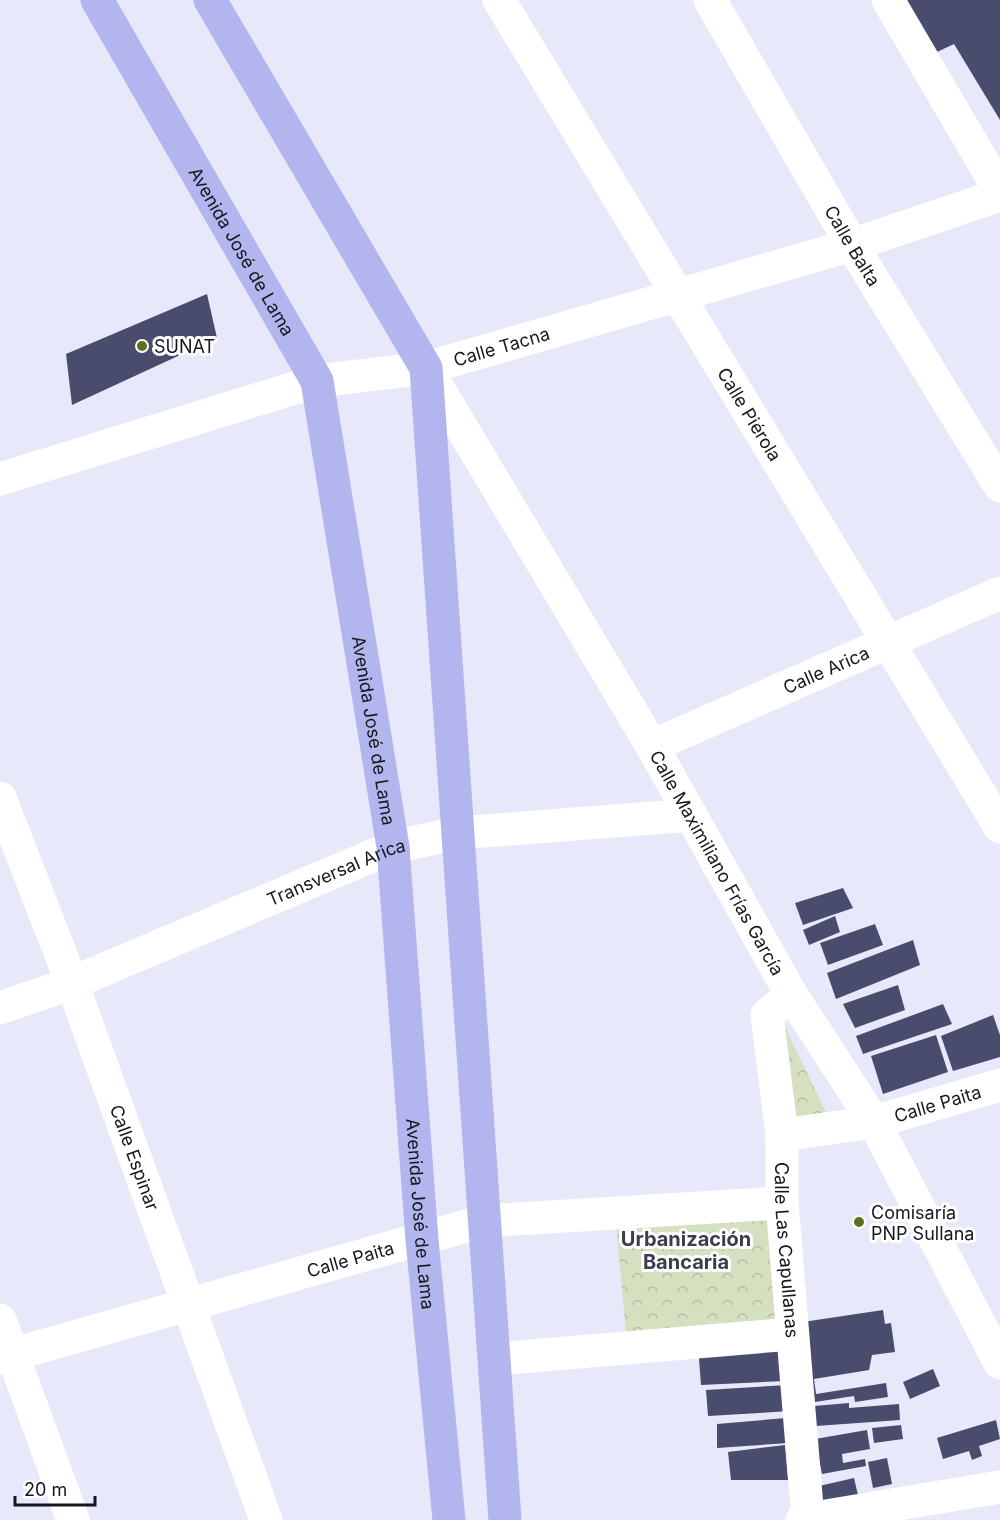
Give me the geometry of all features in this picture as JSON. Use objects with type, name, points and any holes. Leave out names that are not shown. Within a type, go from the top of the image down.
[{"type":"main road","name":"Avenida José de Lama","points":[[97,0],[317,381],[393,847],[422,1240],[449,1520]]},
{"type":"main road","points":[[210,0],[426,368],[505,1520]]},
{"type":"street","name":"Calle Piérola","points":[[499,0],[1000,828]]},
{"type":"street","name":"Calle Balta","points":[[710,0],[852,245],[1000,486]]},
{"type":"street","points":[[888,0],[1000,193]]},
{"type":"street","name":"Calle Tacna","points":[[0,479],[317,381],[426,368],[852,245],[1000,193]]},
{"type":"street","name":"Calle Maximiliano Frías García","points":[[426,368],[652,746],[791,994],[874,1122],[1000,1363]]},
{"type":"street","name":"Calle Arica","points":[[652,746],[1000,592]]},
{"type":"street","name":"Calle Espinar","points":[[0,798],[72,983],[266,1520]]},
{"type":"street","name":"Transversal Arica","points":[[0,1008],[72,983],[393,847],[458,834],[691,815]]},
{"type":"street","name":"Calle Las Capullanas","points":[[791,994],[784,997],[767,1015],[782,1136],[782,1203],[808,1520]]},
{"type":"street","name":"Calle Paita","points":[[782,1136],[874,1122],[1000,1085]]},
{"type":"street","name":"Calle Paita","points":[[7,1357],[484,1221],[782,1203]]},
{"type":"street","points":[[0,1320],[7,1357],[72,1520]]},
{"type":"street","points":[[494,1359],[792,1334]]},
{"type":"street","points":[[802,1520],[1000,1487]]},
{"type":"green space","points":[[782,1021],[826,1112],[786,1123]]},
{"type":"green space","points":[[767,1209],[777,1331],[627,1344],[616,1223]]},
{"type":"building","points":[[904,0],[1000,0],[1000,120],[954,44],[935,53]]},
{"type":"building","name":"SUNAT","points":[[207,294],[217,338],[72,405],[66,354]]},
{"type":"building","points":[[843,888],[853,908],[803,925],[795,903]]},
{"type":"building","points":[[835,916],[840,932],[809,945],[803,930]]},
{"type":"building","points":[[875,924],[883,945],[828,965],[820,943]]},
{"type":"building","points":[[913,940],[920,965],[836,999],[827,973]]},
{"type":"building","points":[[898,985],[905,1010],[855,1028],[843,1004]]},
{"type":"building","points":[[943,1004],[952,1024],[863,1054],[856,1036]]},
{"type":"building","points":[[993,1015],[1000,1035],[1000,1057],[953,1071],[941,1036]]},
{"type":"building","points":[[936,1035],[948,1072],[883,1094],[871,1056]]},
{"type":"building","points":[[883,1310],[885,1324],[891,1323],[895,1352],[872,1355],[869,1370],[814,1379],[816,1394],[886,1383],[888,1397],[855,1402],[854,1396],[815,1402],[803,1322]]},
{"type":"building","points":[[784,1338],[785,1381],[701,1385],[698,1346]]},
{"type":"building","points":[[933,1369],[940,1386],[910,1399],[903,1382]]},
{"type":"building","points":[[787,1385],[791,1411],[708,1416],[706,1390]]},
{"type":"building","points":[[849,1403],[849,1408],[899,1404],[900,1420],[816,1426],[814,1406]]},
{"type":"building","points":[[786,1418],[788,1443],[717,1448],[717,1424]]},
{"type":"building","points":[[996,1420],[1000,1439],[979,1446],[982,1456],[972,1460],[969,1451],[943,1459],[937,1438]]},
{"type":"building","points":[[901,1425],[903,1439],[874,1443],[872,1428]]},
{"type":"building","points":[[867,1430],[870,1449],[842,1454],[843,1463],[865,1459],[866,1466],[822,1474],[815,1439]]},
{"type":"building","points":[[785,1445],[788,1480],[731,1480],[728,1452]]},
{"type":"building","points":[[887,1458],[892,1484],[873,1488],[868,1462]]},
{"type":"building","points":[[854,1478],[858,1495],[823,1503],[819,1486]]},
{"type":"place","name":"SUNAT","points":[[142,346]]},
{"type":"place","name":"Comisaría PNP Sullana","points":[[859,1222]]},
{"type":"district","name":"Urbanización Bancaria","points":[[686,1250]]}]
